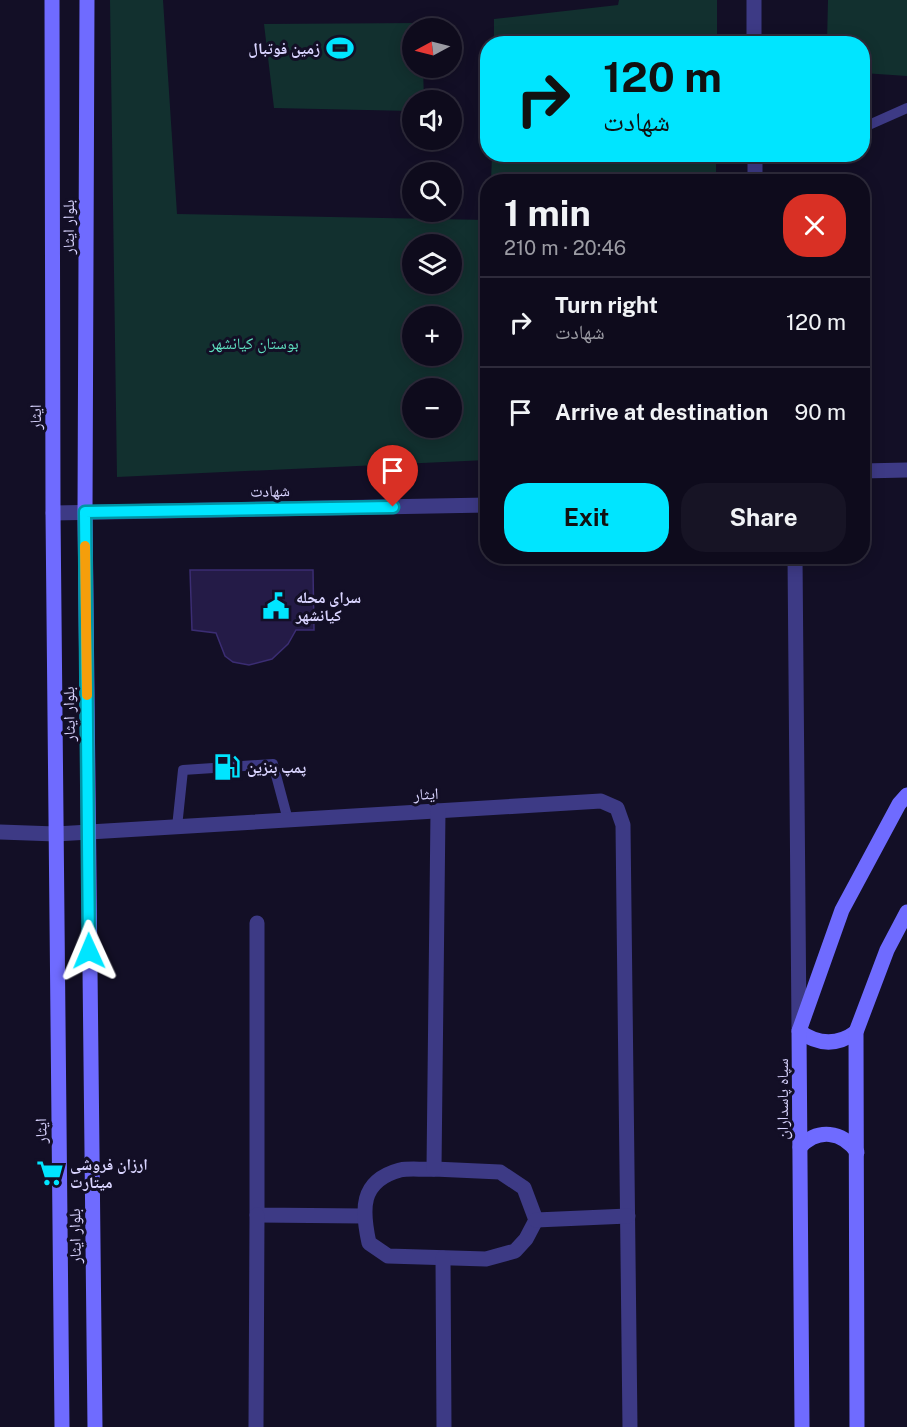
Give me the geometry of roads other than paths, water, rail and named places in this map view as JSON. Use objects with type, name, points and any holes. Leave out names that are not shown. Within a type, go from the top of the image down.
[{"type":"street","name":"ایثار","points":[[52,0],[53,513],[62,1427]]},
{"type":"street","name":"بلوار ایثار","points":[[87,0],[85,512],[95,1427]]},
{"type":"street","points":[[754,0],[754,36]]},
{"type":"street","points":[[870,471],[907,470]]},
{"type":"street","name":"شهادت","points":[[53,513],[480,505]]},
{"type":"street","points":[[795,564],[799,1031],[816,1041],[826,1043],[848,1039],[856,1032]]},
{"type":"street","name":"سپاه پاسداران","points":[[801,1427],[799,1031],[842,910],[899,804],[907,795]]},
{"type":"street","name":"ایثار","points":[[56,834],[601,801],[617,808],[623,825],[628,1215]]},
{"type":"street","points":[[434,1169],[438,811]]},
{"type":"street","points":[[0,832],[56,834]]},
{"type":"street","points":[[857,1427],[856,1032],[887,950],[907,912]]},
{"type":"street","points":[[256,1427],[257,923]]},
{"type":"street","points":[[800,1147],[812,1137],[828,1134],[845,1139],[856,1152]]},
{"type":"street","points":[[434,1169],[500,1172],[524,1188],[536,1220],[526,1239],[516,1251],[486,1259],[388,1256],[369,1243],[363,1215],[364,1199],[379,1181],[400,1170],[434,1169]]},
{"type":"street","points":[[257,1215],[363,1215]]},
{"type":"street","points":[[536,1220],[628,1215],[630,1427]]},
{"type":"street","points":[[443,1258],[444,1427]]},
{"type":"lane","points":[[870,124],[907,108]]},
{"type":"lane","points":[[177,827],[183,770],[273,764],[288,820]]},
{"type":"place","name":"زمین فوتبال","points":[[340,48]]},
{"type":"place","name":"سرای محله کیانشهر","points":[[276,606]]},
{"type":"place","name":"پمپ بنزین","points":[[227,767]]},
{"type":"place","name":"ارزان فروشی میتارت","points":[[50,1173]]},
{"type":"park label","name":"بوستان کیانشهر","points":[[254,343]]}]
